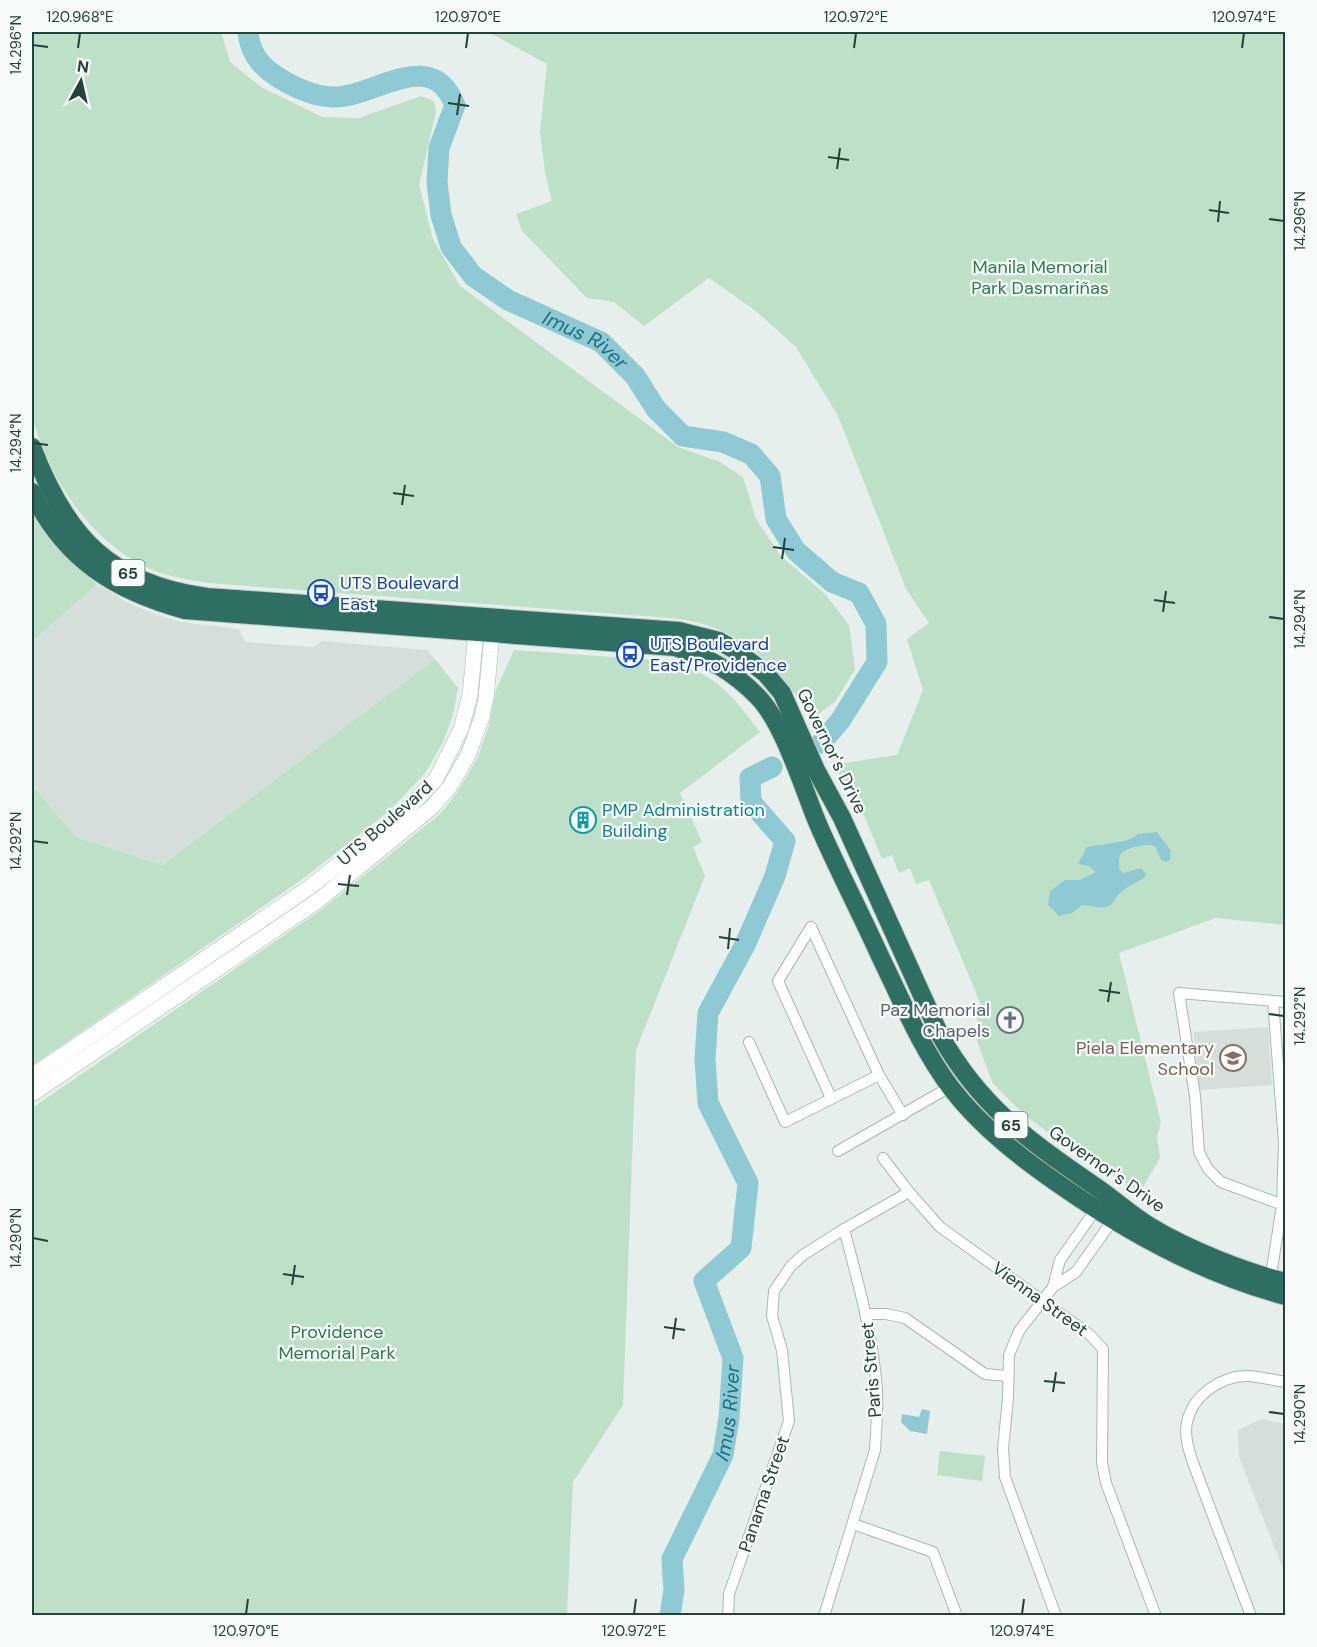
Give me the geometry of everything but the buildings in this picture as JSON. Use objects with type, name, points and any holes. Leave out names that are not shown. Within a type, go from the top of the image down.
[{"type":"highway","name":"Governor's Drive","points":[[32,447],[53,497],[80,534],[113,564],[140,581],[163,589],[207,597],[679,631],[710,638],[735,650],[765,673],[782,693],[816,770],[842,818],[939,1033],[964,1074],[993,1108],[1019,1132],[1107,1194],[1117,1213]]},
{"type":"highway","name":"Governor's Drive","points":[[32,492],[53,527],[82,560],[103,576],[134,594],[159,603],[206,613],[675,647],[707,659],[736,677],[759,698],[780,732],[819,827],[923,1045],[950,1087],[994,1136],[1027,1163],[1096,1210],[1117,1213],[1187,1259],[1278,1287]]},
{"type":"main road","name":"UTS Boulevard","points":[[32,1094],[319,900],[432,807],[449,788],[476,735],[486,698],[485,617]]},
{"type":"main road","name":"UTS Boulevard","points":[[32,1076],[310,887],[396,819],[420,796],[436,779],[461,729],[484,634]]},
{"type":"street","points":[[831,1098],[778,981],[811,927],[879,1075],[903,1114]]},
{"type":"street","points":[[1284,1206],[1221,1182],[1208,1169],[1199,1152],[1195,1096],[1179,993],[1286,1002]]},
{"type":"street","points":[[1273,1001],[1284,1142],[1284,1206],[1278,1287]]},
{"type":"street","points":[[749,1041],[786,1122],[879,1075]]},
{"type":"street","points":[[838,1151],[950,1087]]},
{"type":"street","name":"Vienna Street","points":[[883,1158],[940,1227],[1089,1334],[1102,1349],[1102,1464],[1106,1483],[1156,1616]]},
{"type":"street","name":"Panama Street","points":[[728,1616],[729,1594],[789,1421],[782,1350],[772,1316],[774,1291],[791,1266],[844,1228],[909,1192]]},
{"type":"street","points":[[1053,1287],[1060,1260],[1107,1194]]},
{"type":"street","points":[[1056,1616],[1005,1477],[1003,1449],[1009,1355],[1019,1331],[1053,1287],[1076,1272],[1117,1213]]},
{"type":"street","name":"Paris Street","points":[[824,1616],[875,1450],[877,1424],[877,1390],[866,1314],[844,1228]]},
{"type":"street","points":[[866,1314],[886,1314],[905,1318],[985,1374],[1008,1376]]},
{"type":"street","points":[[1251,1616],[1193,1463],[1187,1444],[1187,1422],[1197,1400],[1216,1383],[1247,1376],[1286,1382]]},
{"type":"street","points":[[853,1524],[933,1552],[957,1616]]},
{"type":"shaded area","points":[[97,584],[130,604],[158,615],[181,622],[239,629],[245,642],[314,647],[322,641],[427,650],[435,659],[162,865],[76,837],[32,785],[32,642]]},
{"type":"shaded area","name":"Piela Elementary School","points":[[1268,1027],[1272,1085],[1198,1090],[1194,1032]]},
{"type":"shaded area","points":[[1262,1419],[1285,1424],[1285,1574],[1239,1457],[1238,1430]]},
{"type":"green space","points":[[32,32],[221,32],[230,62],[261,87],[322,117],[359,118],[421,96],[434,101],[436,112],[419,185],[433,239],[460,286],[678,447],[720,462],[743,477],[756,519],[780,555],[825,594],[849,625],[855,669],[835,702],[813,718],[786,682],[743,642],[705,625],[682,619],[208,583],[153,570],[117,549],[92,526],[70,499],[53,470],[32,419]]},
{"type":"green space","name":"Manila Memorial Park Dasmariñas","points":[[488,32],[1285,32],[1285,925],[1216,918],[1119,953],[1161,1122],[1157,1137],[1160,1158],[1140,1192],[1054,1137],[1030,1119],[992,1082],[975,1035],[982,1032],[973,1010],[982,1007],[929,880],[916,884],[910,868],[899,873],[892,855],[882,859],[853,789],[831,765],[897,755],[923,690],[907,639],[929,623],[906,589],[838,416],[796,347],[756,311],[709,278],[644,326],[614,302],[587,298],[522,231],[516,214],[552,201],[545,172],[540,132],[547,64]]},
{"type":"green space","points":[[32,514],[54,544],[97,584],[32,642]]},
{"type":"green space","name":"Providence Memorial Park","points":[[514,650],[668,661],[685,666],[711,679],[721,687],[740,706],[760,732],[680,793],[702,842],[693,847],[705,876],[636,1050],[623,1405],[573,1482],[567,1615],[32,1615],[32,1108],[324,908],[440,814],[457,793],[478,757],[489,726],[496,690]]},
{"type":"green space","points":[[435,659],[458,688],[453,715],[443,742],[426,772],[390,810],[304,878],[32,1066],[32,785],[76,837],[162,865]]},
{"type":"green space","points":[[940,1451],[985,1456],[982,1481],[937,1475]]},
{"type":"water","points":[[1157,832],[1171,851],[1170,860],[1166,862],[1161,860],[1155,846],[1151,845],[1137,846],[1121,854],[1119,869],[1123,873],[1141,868],[1146,874],[1144,878],[1117,896],[1111,905],[1100,908],[1082,905],[1072,913],[1059,916],[1048,905],[1050,891],[1065,880],[1079,880],[1096,872],[1089,866],[1078,864],[1087,847],[1122,841],[1138,834]]},
{"type":"water","points":[[922,1409],[930,1411],[927,1434],[910,1431],[901,1422],[902,1414],[919,1417]]},
{"type":"waterway","name":"Imus River","points":[[248,32],[253,52],[265,67],[289,84],[310,93],[332,97],[348,95],[416,76],[431,78],[445,87],[455,105],[439,148],[437,182],[441,215],[451,247],[473,276],[508,300],[601,342],[635,376],[656,409],[683,436],[723,442],[751,454],[770,476],[776,519],[796,551],[832,582],[859,593],[876,624],[877,662],[840,721],[821,743]]},
{"type":"waterway","name":"Imus River","points":[[670,1616],[674,1590],[672,1559],[723,1455],[729,1418],[733,1358],[704,1281],[741,1248],[748,1183],[708,1103],[705,1059],[708,1013],[745,945],[775,876],[785,841],[751,802],[750,778],[772,767]]},
{"type":"place","name":"UTS Boulevard East","points":[[321,593]]},
{"type":"place","name":"UTS Boulevard East/Providence","points":[[630,654]]},
{"type":"place","name":"PMP Administration Building","points":[[583,820]]},
{"type":"place","name":"Paz Memorial Chapels","points":[[1010,1020]]},
{"type":"place","name":"Piela Elementary School","points":[[1233,1058]]}]
